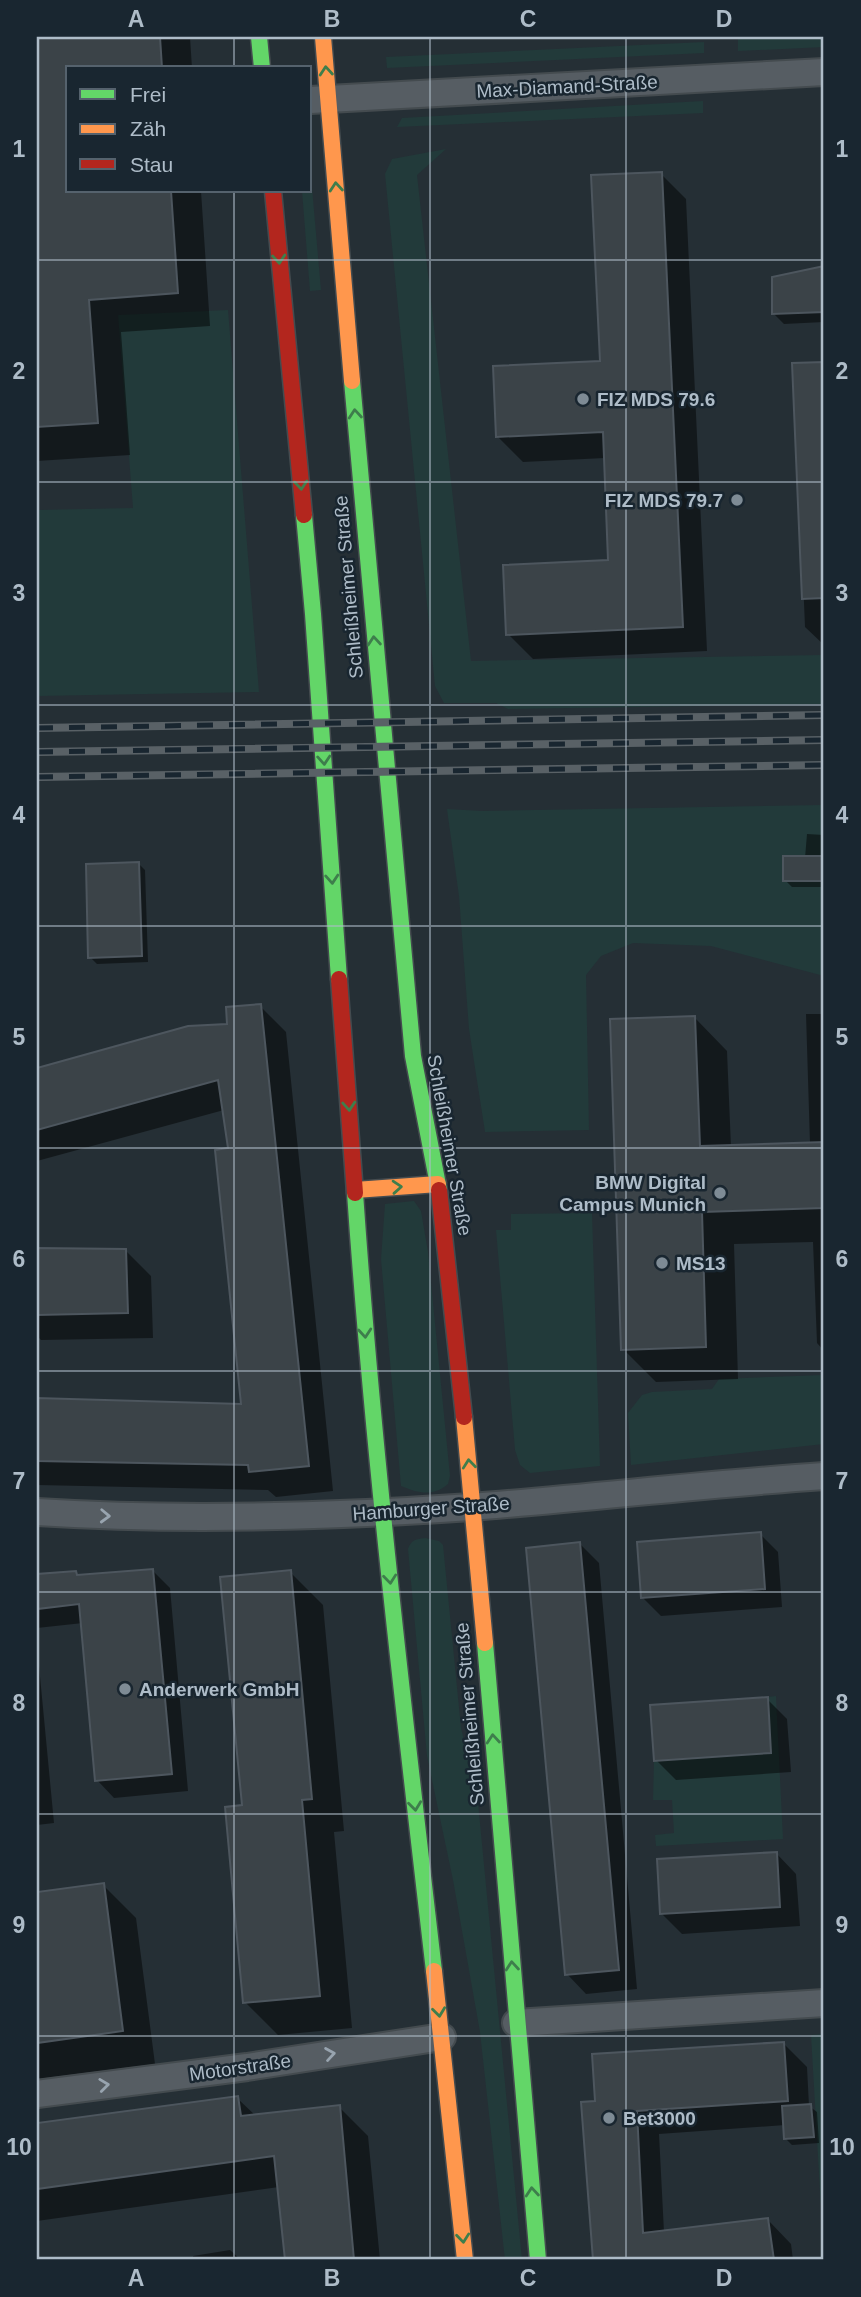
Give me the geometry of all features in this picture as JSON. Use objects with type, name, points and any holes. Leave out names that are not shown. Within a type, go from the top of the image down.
[{"type":"main road","points":[[259,37],[262,66]]},
{"type":"main road","name":"Schleißheimer Straße","points":[[323,37],[319,100],[377,672],[411,1043],[438,1184],[473,1507],[538,2260]]},
{"type":"main road","name":"Schleißheimer Straße","points":[[273,192],[313,614],[364,1325],[465,2260]]},
{"type":"main road","points":[[355,1189],[438,1184]]},
{"type":"street","name":"Max-Diamand-Straße","points":[[319,100],[824,72]]},
{"type":"street","name":"Hamburger Straße","points":[[37,1512],[106,1517],[227,1517],[383,1512],[473,1507],[824,1476]]},
{"type":"street","points":[[516,2022],[824,2003]]},
{"type":"street","name":"Motorstraße","points":[[37,2094],[247,2067],[442,2037]]},
{"type":"green space","points":[[824,37],[824,47],[738,51],[738,39]]},
{"type":"green space","points":[[704,42],[704,53],[387,68],[386,57]]},
{"type":"green space","points":[[703,101],[703,113],[397,127],[402,118]]},
{"type":"green space","points":[[446,149],[417,175],[471,661],[824,655],[824,704],[508,709],[496,703],[444,703],[435,686],[385,174],[392,159]]},
{"type":"green space","points":[[312,188],[321,290],[310,291],[302,192],[312,192]]},
{"type":"green space","points":[[228,310],[259,692],[37,696],[37,510],[133,508],[118,315]]},
{"type":"green space","points":[[824,805],[824,976],[711,946],[633,943],[601,956],[586,975],[589,1130],[485,1132],[469,1029],[459,896],[447,809],[481,811]]},
{"type":"green space","points":[[414,1201],[421,1211],[428,1252],[450,1476],[448,1484],[431,1492],[401,1486],[381,1259],[385,1204]]},
{"type":"green space","points":[[592,1213],[600,1466],[530,1473],[520,1465],[515,1450],[496,1230],[511,1230],[511,1214]]},
{"type":"green space","points":[[824,1375],[824,1444],[631,1465],[628,1413],[642,1395],[652,1392],[712,1389],[719,1379]]},
{"type":"green space","points":[[425,1538],[439,1541],[443,1545],[461,1728],[477,1792],[522,2260],[505,2260],[480,2032],[453,1880],[427,1756],[408,1549],[414,1540]]},
{"type":"green space","points":[[776,1696],[783,1839],[656,1846],[655,1835],[674,1833],[672,1800],[653,1800],[654,1761],[768,1697]]},
{"type":"green space","points":[[824,2034],[824,2260],[811,2035]]},
{"type":"building","points":[[37,37],[160,37],[162,66],[66,66],[66,192],[171,192],[178,293],[89,300],[98,423],[37,427]]},
{"type":"building","name":"FIZ MDS 79.6","points":[[662,172],[683,627],[506,635],[503,565],[608,560],[603,432],[496,437],[493,366],[600,361],[591,175]]},
{"type":"building","points":[[824,266],[824,312],[772,314],[772,277]]},
{"type":"building","points":[[824,362],[824,598],[802,599],[792,363]]},
{"type":"building","points":[[783,856],[824,856],[824,881],[783,881]]},
{"type":"building","points":[[139,862],[142,956],[88,958],[86,864]]},
{"type":"building","points":[[261,1004],[309,1466],[249,1472],[248,1465],[37,1461],[37,1398],[241,1404],[215,1150],[228,1148],[218,1080],[37,1130],[37,1068],[188,1026],[227,1024],[226,1007]]},
{"type":"building","name":"BMW Digital Campus Munich","points":[[695,1016],[700,1146],[824,1142],[824,1208],[702,1212],[706,1347],[621,1350],[610,1019]]},
{"type":"building","points":[[37,1248],[126,1249],[128,1313],[37,1315]]},
{"type":"building","points":[[761,1532],[765,1589],[641,1598],[637,1542]]},
{"type":"building","points":[[580,1542],[619,1970],[565,1975],[526,1548]]},
{"type":"building","name":"Anderwerk GmbH","points":[[153,1569],[172,1774],[95,1781],[79,1604],[37,1609],[37,1574],[76,1571],[77,1575]]},
{"type":"building","points":[[291,1570],[312,1799],[302,1800],[320,1996],[243,2003],[225,1807],[242,1805],[220,1577]]},
{"type":"building","points":[[768,1697],[771,1753],[654,1761],[650,1705]]},
{"type":"building","points":[[777,1852],[780,1907],[660,1914],[657,1859]]},
{"type":"building","points":[[104,1883],[123,2031],[37,2043],[37,1892]]},
{"type":"building","points":[[784,2042],[788,2101],[637,2111],[643,2233],[768,2218],[774,2260],[593,2260],[581,2102],[595,2101],[592,2054]]},
{"type":"building","points":[[238,2096],[241,2116],[340,2105],[354,2260],[285,2260],[274,2156],[37,2189],[37,2123]]},
{"type":"building","points":[[811,2104],[814,2137],[784,2139],[782,2106]]},
{"type":"railway","points":[[37,728],[824,715]]},
{"type":"railway","points":[[37,752],[824,740]]},
{"type":"railway","points":[[37,777],[824,765]]},
{"type":"traffic: fast","points":[[259,37],[262,66]]},
{"type":"traffic: fast","points":[[352,381],[413,1056],[439,1190]]},
{"type":"traffic: fast","points":[[304,515],[339,979]]},
{"type":"traffic: fast","points":[[355,1193],[380,1485],[434,1971]]},
{"type":"traffic: fast","points":[[485,1643],[538,2260]]},
{"type":"traffic: slow","points":[[323,37],[352,381]]},
{"type":"traffic: slow","points":[[355,1190],[438,1184]]},
{"type":"traffic: slow","points":[[464,1417],[485,1643]]},
{"type":"traffic: slow","points":[[434,1971],[465,2260]]},
{"type":"traffic: jam","points":[[273,192],[304,515]]},
{"type":"traffic: jam","points":[[339,979],[355,1193]]},
{"type":"traffic: jam","points":[[439,1190],[464,1417]]},
{"type":"place","name":"FIZ MDS 79.6","points":[[583,399]]},
{"type":"place","name":"FIZ MDS 79.7","points":[[737,500]]},
{"type":"place","name":"BMW Digital Campus Munich","points":[[720,1193]]},
{"type":"place","name":"MS13","points":[[662,1263]]},
{"type":"place","name":"Anderwerk GmbH","points":[[125,1689]]},
{"type":"place","name":"Bet3000","points":[[609,2118]]}]
